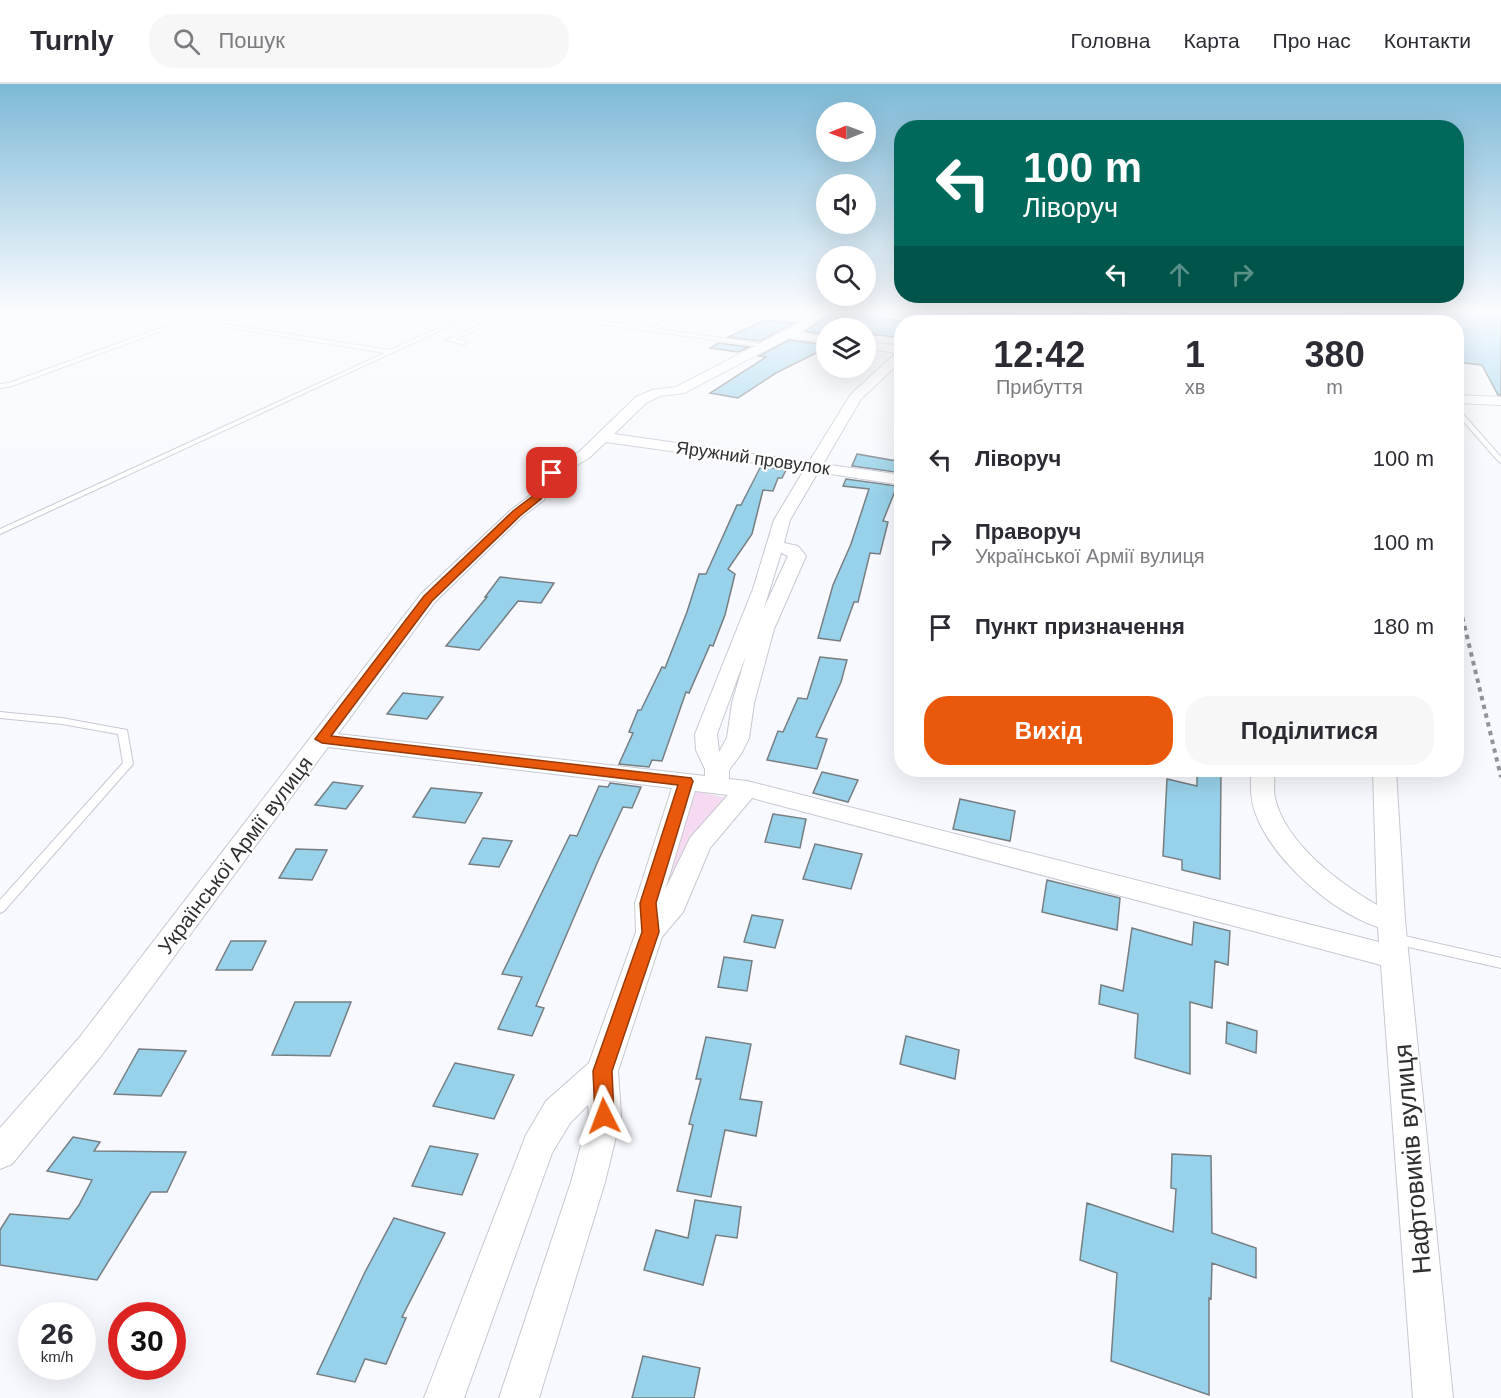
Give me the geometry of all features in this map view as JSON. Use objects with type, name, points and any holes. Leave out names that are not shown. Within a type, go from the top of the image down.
[{"type":"street","name":"Української Армії вулиця","points":[[0,1153],[90,1047],[428,598],[517,513],[538,497],[552,473],[584,455],[641,400],[657,393],[679,390],[710,374]]},
{"type":"street","points":[[717,777],[707,750],[706,734],[762,589],[783,520],[856,397],[879,374]]},
{"type":"street","points":[[1464,399],[1501,401]]},
{"type":"street","name":"Яружний провулок","points":[[604,437],[894,479]]},
{"type":"street","points":[[717,777],[738,738],[743,704],[764,629],[797,556],[792,550],[775,547]]},
{"type":"street","points":[[322,739],[686,781],[717,777],[747,789],[1392,938]]},
{"type":"street","points":[[1263,777],[1263,798],[1279,834],[1322,880],[1348,901],[1368,913],[1392,938]]},
{"type":"street","name":"Нафтовиків вулиця","points":[[1385,777],[1392,938],[1433,1398]]},
{"type":"street","points":[[519,1398],[588,1182],[604,1116],[602,1071],[650,932],[648,903],[686,781]]},
{"type":"street","points":[[650,932],[669,912],[699,844],[716,823],[732,809],[747,789]]},
{"type":"street","points":[[444,1398],[538,1146],[558,1112],[602,1071]]},
{"type":"lane","points":[[0,386],[10,385],[39,374]]},
{"type":"lane","points":[[0,532],[342,374]]},
{"type":"lane","points":[[1464,417],[1501,461]]},
{"type":"lane","points":[[0,715],[62,721],[123,732],[129,764],[0,908]]},
{"type":"lane","points":[[1392,938],[1501,963]]},
{"type":"path","points":[[1464,624],[1501,777]]},
{"type":"shaded area","points":[[694,791],[732,799],[658,913]]},
{"type":"building","points":[[739,374],[774,374],[738,398],[710,393]]},
{"type":"building","points":[[1487,374],[1501,374],[1501,395],[1498,395]]},
{"type":"building","points":[[857,454],[894,461],[894,472],[852,466]]},
{"type":"building","points":[[761,466],[786,470],[782,478],[778,478],[773,491],[763,490],[752,534],[728,569],[735,574],[725,615],[713,646],[710,645],[689,693],[686,692],[662,761],[652,760],[649,767],[619,764],[633,733],[629,732],[638,710],[641,710],[662,667],[665,668],[699,574],[706,574],[737,505],[741,505]]},
{"type":"building","points":[[846,479],[894,486],[894,494],[883,521],[888,522],[880,554],[870,553],[858,602],[854,602],[840,641],[818,638],[833,585],[851,544],[869,489],[843,486]]},
{"type":"building","points":[[500,577],[554,583],[541,603],[518,601],[479,650],[446,646],[487,597],[485,597]]},
{"type":"building","points":[[820,657],[847,660],[841,682],[816,737],[827,739],[817,769],[767,760],[778,731],[783,732],[798,698],[807,699]]},
{"type":"building","points":[[403,693],[443,697],[427,719],[387,714]]},
{"type":"building","points":[[822,772],[858,780],[848,802],[813,793]]},
{"type":"building","points":[[1197,777],[1221,777],[1220,879],[1182,870],[1182,860],[1163,856],[1167,779],[1197,786]]},
{"type":"building","points":[[333,782],[363,786],[346,809],[315,805]]},
{"type":"building","points":[[610,783],[641,787],[632,808],[623,807],[598,861],[536,1006],[544,1008],[532,1036],[498,1029],[522,977],[502,974],[570,835],[577,836],[599,786],[608,787]]},
{"type":"building","points":[[431,788],[482,793],[465,823],[413,817]]},
{"type":"building","points":[[960,799],[1015,811],[1010,841],[953,829]]},
{"type":"building","points":[[773,814],[806,819],[800,848],[765,842]]},
{"type":"building","points":[[483,838],[512,841],[499,867],[469,864]]},
{"type":"building","points":[[815,844],[862,854],[851,889],[803,879]]},
{"type":"building","points":[[296,849],[327,850],[312,880],[279,878]]},
{"type":"building","points":[[1047,880],[1120,898],[1117,930],[1042,912]]},
{"type":"building","points":[[752,915],[783,920],[775,948],[744,942]]},
{"type":"building","points":[[1194,922],[1230,931],[1228,965],[1215,961],[1212,1008],[1190,1002],[1190,1074],[1135,1058],[1138,1014],[1099,1004],[1101,985],[1123,991],[1132,928],[1192,945]]},
{"type":"building","points":[[231,941],[266,941],[252,970],[216,970]]},
{"type":"building","points":[[724,957],[752,961],[747,991],[718,987]]},
{"type":"building","points":[[295,1002],[351,1002],[330,1056],[272,1055]]},
{"type":"building","points":[[1227,1022],[1257,1031],[1256,1053],[1226,1043]]},
{"type":"building","points":[[906,1036],[959,1050],[955,1079],[900,1064]]},
{"type":"building","points":[[706,1037],[751,1044],[740,1099],[762,1102],[756,1136],[725,1130],[711,1197],[677,1191],[693,1125],[689,1124],[701,1079],[696,1079]]},
{"type":"building","points":[[139,1049],[186,1051],[161,1096],[114,1094]]},
{"type":"building","points":[[455,1063],[514,1075],[494,1119],[433,1106]]},
{"type":"building","points":[[73,1137],[100,1142],[94,1151],[186,1152],[167,1192],[151,1192],[97,1280],[0,1265],[0,1230],[10,1214],[69,1219],[79,1205],[92,1180],[47,1171]]},
{"type":"building","points":[[430,1146],[478,1154],[462,1195],[412,1186]]},
{"type":"building","points":[[1172,1154],[1211,1156],[1212,1233],[1256,1248],[1256,1278],[1212,1263],[1211,1299],[1209,1298],[1209,1395],[1111,1361],[1117,1273],[1080,1260],[1087,1203],[1173,1232],[1176,1189],[1171,1188]]},
{"type":"building","points":[[695,1200],[741,1207],[737,1238],[716,1235],[703,1285],[644,1270],[656,1230],[688,1238]]},
{"type":"building","points":[[394,1218],[445,1233],[402,1317],[406,1318],[386,1364],[365,1359],[355,1382],[317,1374],[365,1272]]},
{"type":"building","points":[[643,1356],[700,1368],[694,1398],[632,1398]]},
{"type":"route","points":[[552,473],[538,497],[517,513],[428,598],[322,739],[686,781],[648,903],[650,932],[602,1071],[604,1116]]}]
